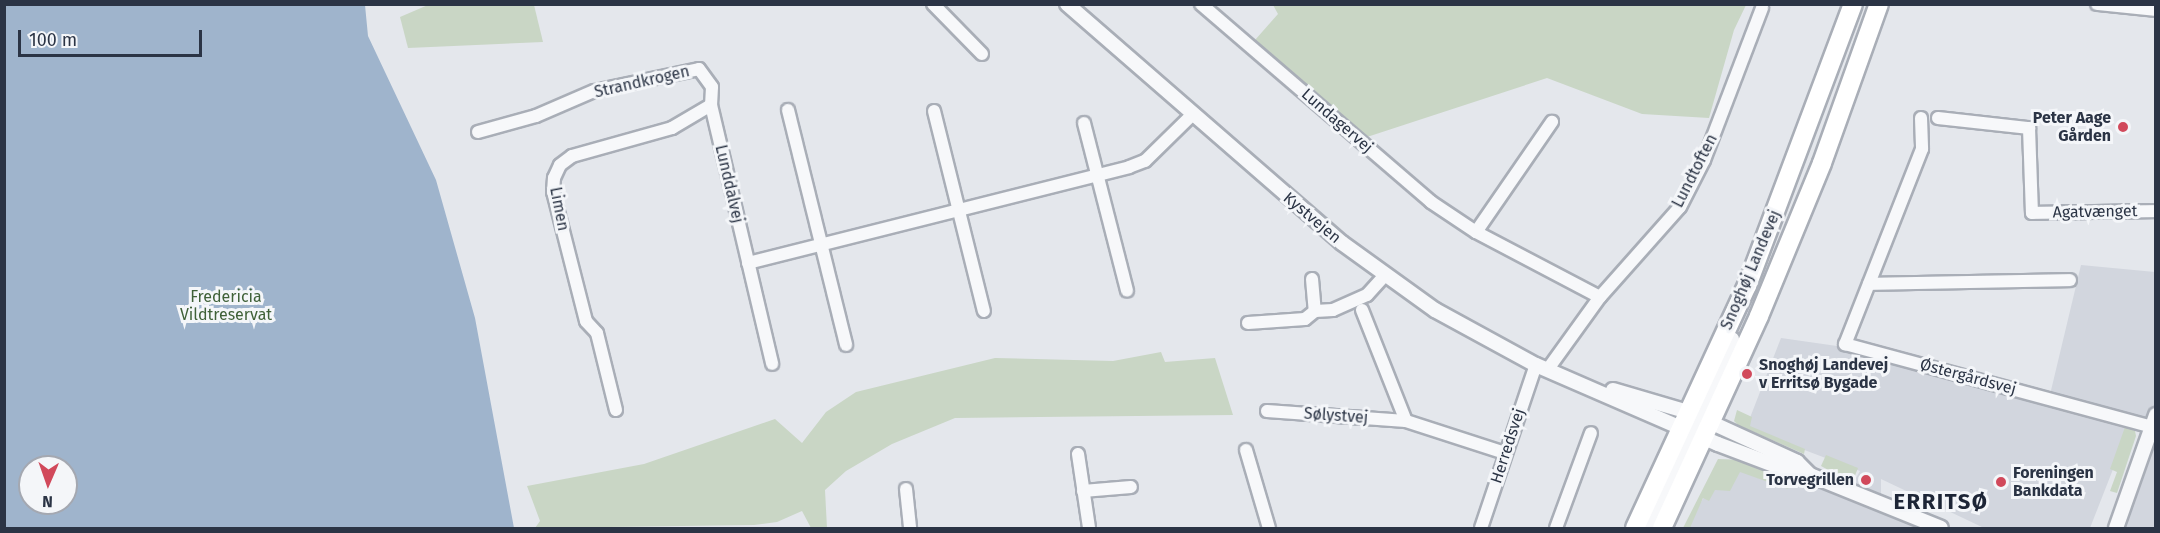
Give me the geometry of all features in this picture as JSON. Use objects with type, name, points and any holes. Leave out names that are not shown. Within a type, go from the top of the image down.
[{"type":"main road","name":"Snoghøj Landevej","points":[[1662,528],[1696,425],[1853,4]]},
{"type":"main road","name":"Snoghøj Landevej","points":[[1635,528],[1696,425],[1817,174],[1879,4]]},
{"type":"street","points":[[933,4],[982,54]]},
{"type":"street","name":"Kystvejen","points":[[1067,4],[1192,115],[1384,276],[1435,310],[1542,367],[1696,425],[1790,471],[1810,475],[1941,528]]},
{"type":"street","name":"Lundagervej","points":[[1201,4],[1431,202],[1476,232],[1600,297]]},
{"type":"street","points":[[2097,4],[2156,10]]},
{"type":"street","name":"Lundtoften","points":[[1542,367],[1680,207],[1704,160],[1762,8]]},
{"type":"street","name":"Strandkrogen","points":[[478,132],[536,116],[594,91],[689,70],[699,69],[707,76],[712,87],[711,105]]},
{"type":"street","name":"Lunddalvej","points":[[711,105],[772,364]]},
{"type":"street","name":"Limen","points":[[616,410],[597,333],[586,321],[553,192],[554,178],[560,165],[572,156],[672,128],[711,105]]},
{"type":"street","points":[[788,110],[846,345]]},
{"type":"street","points":[[934,111],[984,310]]},
{"type":"street","points":[[748,263],[1097,175],[1145,160],[1192,115]]},
{"type":"street","name":"Østergårdsvej","points":[[1921,118],[1922,149],[1845,344],[2154,423]]},
{"type":"street","name":"Agatvænget","points":[[1938,118],[2029,128],[2032,213],[2156,211]]},
{"type":"street","points":[[1476,232],[1552,122]]},
{"type":"street","points":[[1084,123],[1127,291]]},
{"type":"street","points":[[1248,323],[1305,319],[1315,311],[1333,310],[1367,295],[1384,276]]},
{"type":"street","points":[[1312,279],[1315,311]]},
{"type":"street","points":[[1869,284],[2070,280]]},
{"type":"street","points":[[1362,310],[1406,421]]},
{"type":"street","name":"Herredsvej","points":[[1481,528],[1505,453],[1542,367]]},
{"type":"street","name":"Sølystvej","points":[[1267,411],[1406,421],[1505,453]]},
{"type":"street","points":[[2116,528],[2154,423]]},
{"type":"street","points":[[1650,528],[1696,425]]},
{"type":"street","points":[[1556,528],[1592,434]]},
{"type":"street","points":[[1246,450],[1269,528]]},
{"type":"street","points":[[1078,454],[1089,528]]},
{"type":"street","points":[[1083,491],[1131,487]]},
{"type":"street","points":[[906,489],[910,528]]},
{"type":"shaded area","points":[[2081,265],[2155,272],[2155,427],[2128,431],[2090,528],[1984,528],[1881,479],[1881,513],[1924,528],[1684,528],[1727,462],[1763,473],[1852,485],[1860,471],[1746,428],[1781,338],[1844,347],[2048,403]]},
{"type":"shaded area","points":[[2155,438],[2155,528],[2126,528]]},
{"type":"green space","points":[[428,5],[534,5],[543,42],[408,48],[400,17]]},
{"type":"green space","points":[[1273,5],[1746,5],[1734,30],[1709,118],[1642,114],[1547,78],[1367,137],[1255,40],[1278,14]]},
{"type":"green space","points":[[1161,352],[1165,362],[1215,358],[1233,415],[955,418],[892,444],[846,471],[825,490],[827,528],[811,528],[802,511],[777,522],[754,525],[535,528],[540,521],[527,486],[644,464],[775,419],[802,443],[826,412],[856,392],[995,358],[1113,361]]},
{"type":"green space","points":[[1737,410],[1752,417],[1750,426],[1805,449],[1804,454],[1738,425],[1734,421]]},
{"type":"green space","points":[[2125,427],[2135,431],[2136,436],[2117,493],[2110,491],[2117,472],[2110,469]]},
{"type":"green space","points":[[1826,455],[1858,468],[1852,483],[1821,466]]},
{"type":"green space","points":[[1718,459],[1744,460],[1792,480],[1788,489],[1740,472],[1730,491],[1715,490],[1709,501],[1703,498],[1690,528],[1683,528]]},
{"type":"water","name":"Fredericia Vildtreservat","points":[[4,5],[365,5],[368,36],[436,180],[475,318],[514,528],[5,528]]},
{"type":"place","name":"Peter Aage Gården","points":[[2123,127]]},
{"type":"place","name":"Snoghøj Landevej v Erritsø Bygade","points":[[1747,374]]},
{"type":"place","name":"Torvegrillen","points":[[1866,480]]},
{"type":"place","name":"Foreningen Bankdata","points":[[2001,482]]},
{"type":"district","name":"ERRITSØ","points":[[1941,502]]}]
